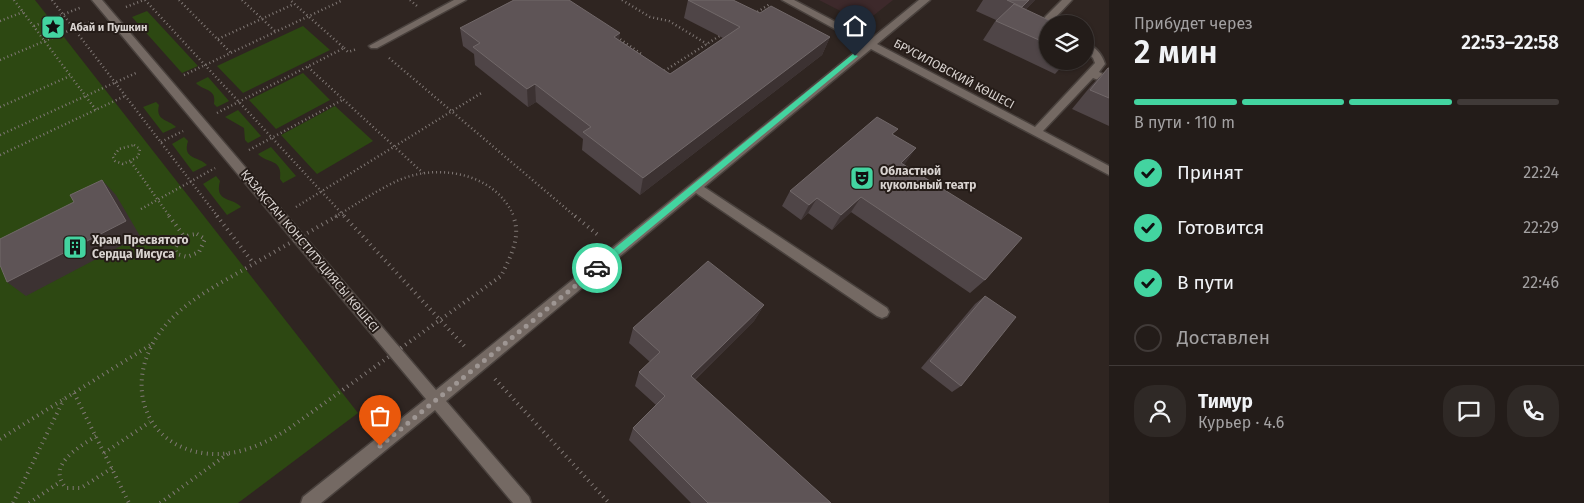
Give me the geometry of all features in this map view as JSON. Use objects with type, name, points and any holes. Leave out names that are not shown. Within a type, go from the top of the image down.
[{"type":"street","name":"ҚАЗАҚСТАН КОНСТИТУЦИЯСЫ КӨШЕСІ","points":[[98,0],[523,503]]},
{"type":"street","points":[[374,46],[461,0]]},
{"type":"street","name":"БРУСИЛОВСКИЙ КӨШЕСІ","points":[[788,0],[1109,171]]},
{"type":"street","points":[[309,503],[925,0]]},
{"type":"street","points":[[1053,15],[1068,0]]},
{"type":"street","points":[[1036,132],[1100,64],[1094,53]]},
{"type":"street","points":[[1092,73],[1109,81]]},
{"type":"street","points":[[696,187],[882,312]]},
{"type":"path","points":[[14,0],[96,110]]},
{"type":"path","points":[[52,0],[254,264]]},
{"type":"path","points":[[34,26],[98,0]]},
{"type":"path","points":[[145,0],[609,503]]},
{"type":"path","points":[[179,0],[231,53]]},
{"type":"path","points":[[242,0],[276,32]]},
{"type":"path","points":[[161,142],[344,48],[290,0]]},
{"type":"path","points":[[168,83],[343,0]]},
{"type":"path","points":[[622,0],[650,17],[669,21],[707,44]]},
{"type":"path","points":[[753,15],[776,0]]},
{"type":"path","points":[[218,39],[294,4]]},
{"type":"path","points":[[0,21],[23,12]]},
{"type":"path","points":[[611,33],[644,55]]},
{"type":"path","points":[[658,74],[723,34]]},
{"type":"path","points":[[0,60],[45,41]]},
{"type":"path","points":[[374,46],[598,235]]},
{"type":"path","points":[[0,135],[152,65]]},
{"type":"path","points":[[308,66],[424,173]]},
{"type":"path","points":[[0,106],[70,76]]},
{"type":"path","points":[[281,217],[483,92]]},
{"type":"path","points":[[0,155],[125,96]]},
{"type":"path","points":[[134,145],[139,147],[140,152],[131,162],[120,164],[113,157],[119,149],[134,145]]},
{"type":"path","points":[[131,162],[184,236]]},
{"type":"path","points":[[424,173],[457,173],[485,182],[507,202],[514,215],[517,230],[516,246],[511,262],[501,276],[293,426],[269,441],[244,450],[218,454],[193,452],[172,444],[156,431],[145,414],[141,394],[142,372],[154,342],[177,313],[196,298],[299,238],[396,181],[424,173]]},
{"type":"path","points":[[200,235],[205,239],[205,246],[192,257],[179,256],[175,249],[177,242],[184,236],[200,235]]},
{"type":"path","points":[[0,439],[154,342]]},
{"type":"path","points":[[74,393],[129,503]]},
{"type":"path","points":[[13,503],[65,398]]},
{"type":"path","points":[[104,452],[150,422]]},
{"type":"path","points":[[96,436],[74,450],[65,459],[59,473],[60,482],[66,488],[81,488],[112,468]]},
{"type":"path","points":[[160,503],[230,452]]},
{"type":"path","points":[[29,503],[60,482]]},
{"type":"shaded area","points":[[819,0],[893,0],[864,23]]},
{"type":"green space","points":[[0,0],[35,0],[358,413],[238,503],[0,503]]},
{"type":"green space","points":[[147,11],[198,66],[182,73],[132,17]]},
{"type":"green space","points":[[303,26],[330,50],[243,93],[217,66]]},
{"type":"green space","points":[[303,73],[330,100],[276,129],[249,100]]},
{"type":"green space","points":[[208,77],[229,101],[217,107],[214,104],[211,92],[196,83]]},
{"type":"green space","points":[[156,102],[159,105],[158,110],[161,117],[176,127],[163,133],[143,107]]},
{"type":"green space","points":[[335,106],[373,141],[317,174],[281,135]]},
{"type":"green space","points":[[238,110],[261,136],[248,143],[245,140],[244,128],[225,117]]},
{"type":"green space","points":[[184,137],[188,141],[187,152],[189,155],[207,165],[193,172],[172,144]]},
{"type":"green space","points":[[271,147],[296,176],[283,183],[280,179],[277,164],[258,154]]},
{"type":"green space","points":[[216,176],[220,181],[219,188],[222,196],[241,207],[227,215],[203,184]]},
{"type":"building","points":[[514,0],[569,0],[620,33],[614,37],[670,74],[740,27],[688,0],[733,0],[760,13],[771,6],[830,37],[643,178],[583,132],[591,127],[535,84],[527,89],[473,47],[480,43],[460,28]]},
{"type":"building","points":[[1007,0],[1029,0],[1022,7]]},
{"type":"building","points":[[1014,4],[1039,16],[1039,40],[996,21]]},
{"type":"building","points":[[1109,68],[1109,98],[1090,90]]},
{"type":"building","points":[[877,117],[898,129],[892,134],[916,148],[901,163],[1022,238],[985,280],[861,197],[841,215],[817,198],[809,205],[790,191]]},
{"type":"building","points":[[102,180],[126,221],[7,282],[0,265],[0,239],[74,202],[70,195]]},
{"type":"building","points":[[708,261],[764,305],[691,376],[831,503],[708,503],[633,428],[665,396],[639,372],[660,352],[633,328]]},
{"type":"building","points":[[985,296],[1016,317],[961,386],[930,361]]},
{"type":"way so far","points":[[380,446],[597,268]]},
{"type":"place","name":"Абай и Пушкин","points":[[53,27]]},
{"type":"place","name":"Областной кукольный театр","points":[[862,178]]},
{"type":"place","name":"Храм Пресвятого Сердца Иисуса","points":[[75,247]]},
{"type":"route","points":[[597,268],[855,56]]}]
